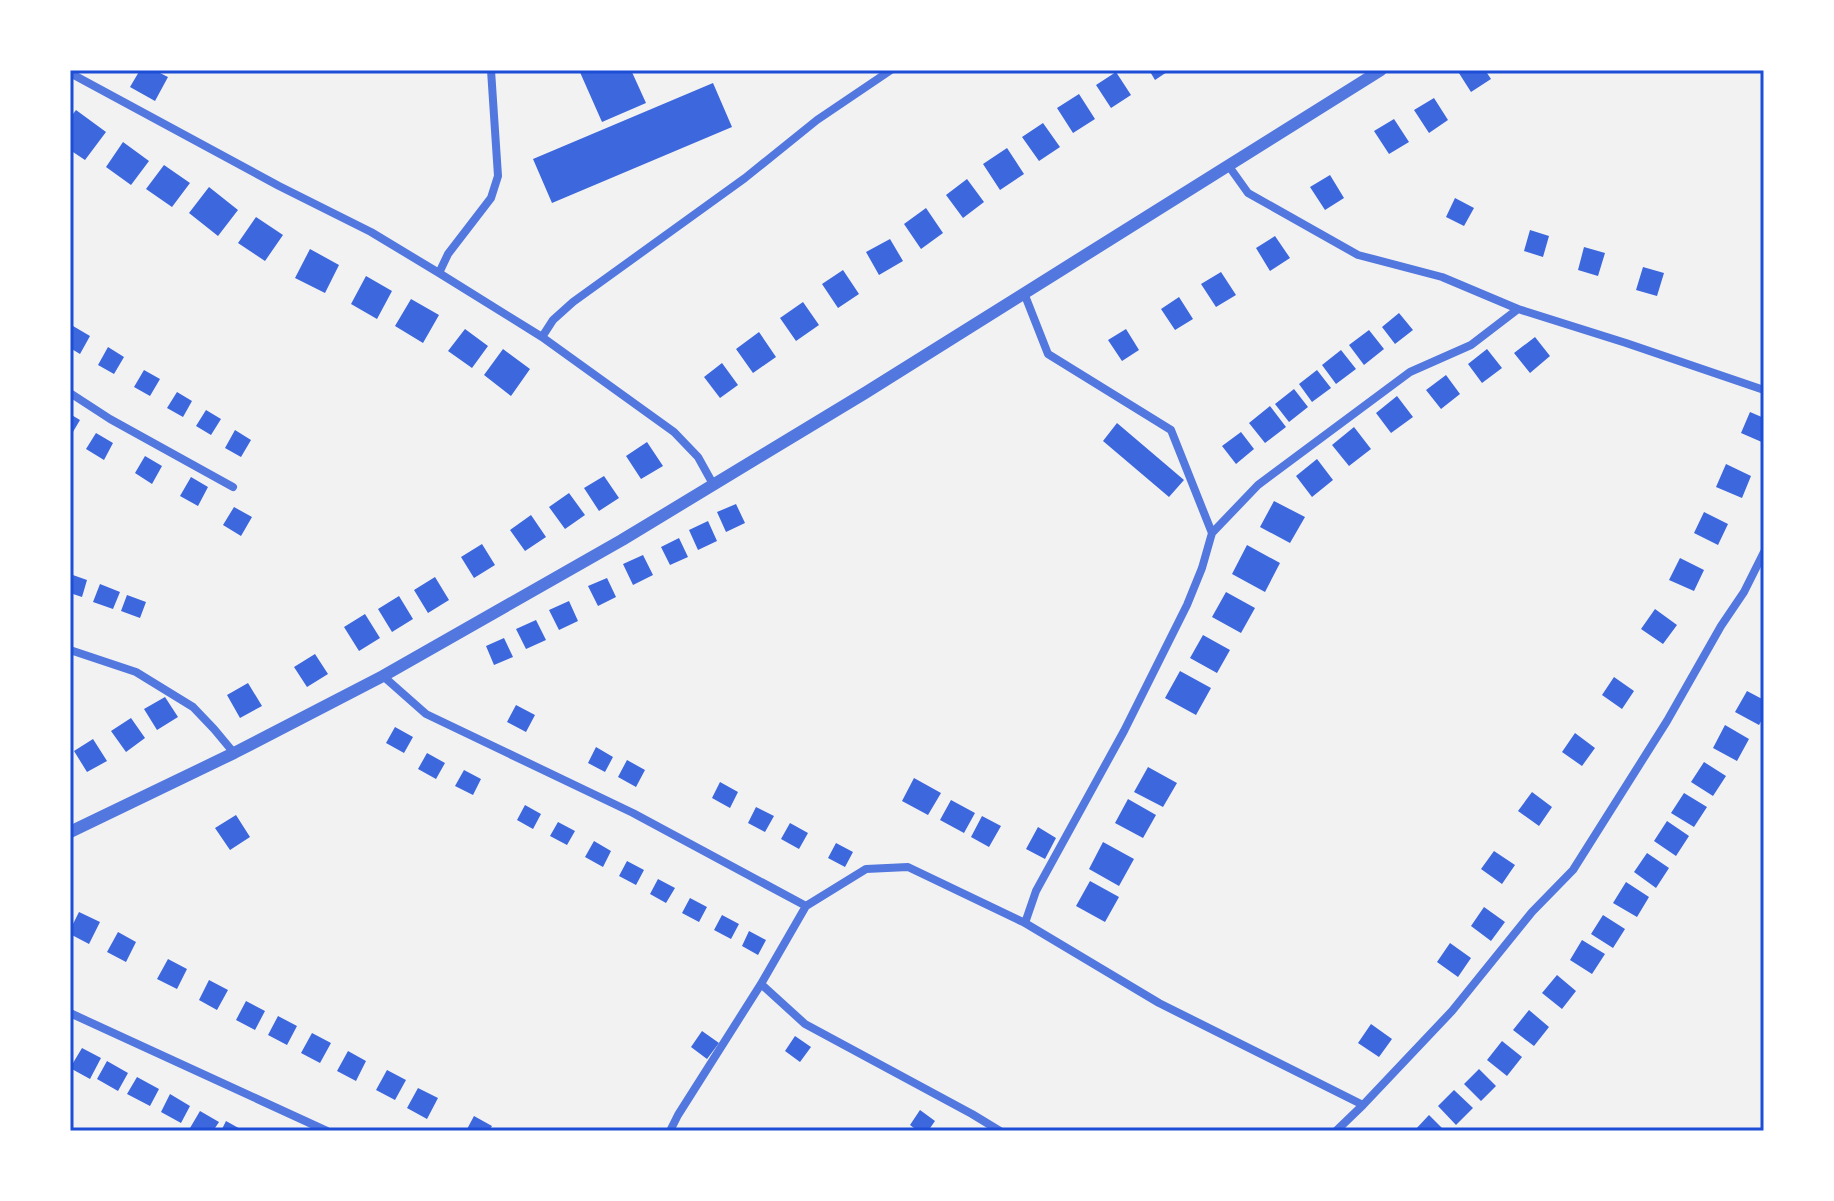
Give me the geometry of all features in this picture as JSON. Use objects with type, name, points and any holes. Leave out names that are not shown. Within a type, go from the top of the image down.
[{"type":"street","points":[[439,273],[448,254],[491,198],[498,176],[491,70]]},
{"type":"street","points":[[542,337],[553,320],[573,302],[745,178],[817,120],[891,70]]},
{"type":"street","points":[[70,832],[234,753],[383,676],[622,540],[865,393],[1381,70]]},
{"type":"street","points":[[70,73],[371,232],[542,337],[674,432],[698,457],[713,484]]},
{"type":"street","points":[[1228,165],[1248,193],[1358,255],[1442,277],[1518,309],[1764,390]]},
{"type":"street","points":[[1024,293],[1048,354],[1171,430],[1212,533]]},
{"type":"street","points":[[1025,923],[1036,891],[1124,731],[1187,605],[1212,533],[1258,485],[1410,372],[1471,345],[1518,309]]},
{"type":"street","points":[[70,393],[110,419],[233,487]]},
{"type":"street","points":[[1336,1131],[1452,1011],[1532,912],[1573,870],[1667,721],[1744,592],[1764,552]]},
{"type":"street","points":[[70,650],[136,672],[193,707],[234,753]]},
{"type":"street","points":[[383,676],[426,714],[633,813],[806,906]]},
{"type":"street","points":[[670,1131],[806,906],[866,869],[908,867],[1025,923],[1159,1003],[1363,1105]]},
{"type":"street","points":[[761,984],[805,1024],[1000,1131]]},
{"type":"street","points":[[70,1013],[327,1131]]},
{"type":"building","points":[[140,70],[154,70],[168,77],[155,101],[130,87]]},
{"type":"building","points":[[579,70],[631,70],[646,103],[602,122]]},
{"type":"building","points":[[1149,70],[1170,70],[1155,80]]},
{"type":"building","points":[[1457,70],[1485,70],[1491,79],[1471,92]]},
{"type":"building","points":[[1116,72],[1131,95],[1111,108],[1096,85]]},
{"type":"building","points":[[713,83],[732,127],[552,203],[533,159]]},
{"type":"building","points":[[1079,94],[1095,119],[1073,133],[1057,108]]},
{"type":"building","points":[[1434,98],[1448,120],[1429,133],[1414,110]]},
{"type":"building","points":[[76,110],[106,132],[85,160],[70,150],[70,118]]},
{"type":"building","points":[[1394,119],[1409,142],[1389,154],[1374,131]]},
{"type":"building","points":[[1043,123],[1060,147],[1039,161],[1022,137]]},
{"type":"building","points":[[123,142],[149,161],[131,185],[106,167]]},
{"type":"building","points":[[1007,148],[1024,174],[1000,190],[983,164]]},
{"type":"building","points":[[164,165],[190,183],[172,207],[146,189]]},
{"type":"building","points":[[1330,175],[1344,198],[1325,210],[1310,187]]},
{"type":"building","points":[[967,179],[984,202],[963,218],[946,195]]},
{"type":"building","points":[[209,187],[238,210],[218,236],[189,213]]},
{"type":"building","points":[[1455,198],[1474,208],[1464,226],[1446,217]]},
{"type":"building","points":[[926,208],[943,233],[921,249],[904,224]]},
{"type":"building","points":[[256,217],[283,235],[265,261],[238,243]]},
{"type":"building","points":[[1530,230],[1549,236],[1543,257],[1524,251]]},
{"type":"building","points":[[1275,236],[1290,258],[1270,271],[1256,248]]},
{"type":"building","points":[[890,239],[903,261],[879,275],[866,252]]},
{"type":"building","points":[[1584,247],[1605,253],[1598,276],[1578,270]]},
{"type":"building","points":[[310,249],[339,265],[325,293],[295,278]]},
{"type":"building","points":[[1643,267],[1664,273],[1657,296],[1636,290]]},
{"type":"building","points":[[843,270],[859,294],[838,308],[822,284]]},
{"type":"building","points":[[1221,272],[1236,295],[1216,307],[1201,284]]},
{"type":"building","points":[[366,276],[392,291],[377,319],[351,304]]},
{"type":"building","points":[[1179,297],[1193,319],[1175,330],[1161,309]]},
{"type":"building","points":[[411,299],[439,315],[423,343],[395,326]]},
{"type":"building","points":[[803,302],[819,325],[796,341],[780,318]]},
{"type":"building","points":[[1399,313],[1413,330],[1395,344],[1382,327]]},
{"type":"building","points":[[73,326],[90,336],[80,354],[70,348]]},
{"type":"building","points":[[465,329],[488,346],[472,368],[448,351]]},
{"type":"building","points":[[1126,329],[1139,350],[1122,361],[1108,340]]},
{"type":"building","points":[[1369,330],[1384,349],[1364,365],[1349,345]]},
{"type":"building","points":[[759,332],[776,357],[753,373],[736,349]]},
{"type":"building","points":[[1535,337],[1550,356],[1530,373],[1514,353]]},
{"type":"building","points":[[108,347],[124,357],[114,374],[98,365]]},
{"type":"building","points":[[503,349],[530,369],[511,396],[484,375]]},
{"type":"building","points":[[1487,349],[1502,368],[1482,383],[1468,364]]},
{"type":"building","points":[[1341,350],[1356,369],[1336,384],[1322,365]]},
{"type":"building","points":[[722,363],[738,385],[720,398],[704,377]]},
{"type":"building","points":[[144,370],[160,379],[150,396],[134,387]]},
{"type":"building","points":[[1317,370],[1331,388],[1312,402],[1299,384]]},
{"type":"building","points":[[1446,375],[1460,394],[1441,409],[1426,390]]},
{"type":"building","points":[[1294,389],[1308,407],[1289,422],[1275,404]]},
{"type":"building","points":[[177,392],[192,401],[183,417],[167,408]]},
{"type":"building","points":[[1397,396],[1413,417],[1391,433],[1376,413]]},
{"type":"building","points":[[1270,406],[1286,427],[1265,443],[1249,423]]},
{"type":"building","points":[[206,410],[221,419],[211,435],[196,426]]},
{"type":"building","points":[[1750,412],[1764,418],[1764,443],[1741,433]]},
{"type":"building","points":[[70,414],[80,420],[70,437]]},
{"type":"building","points":[[1117,423],[1184,480],[1169,497],[1103,441]]},
{"type":"building","points":[[1354,427],[1371,449],[1349,466],[1332,445]]},
{"type":"building","points":[[235,430],[251,440],[241,457],[225,448]]},
{"type":"building","points":[[1241,432],[1254,449],[1236,464],[1222,446]]},
{"type":"building","points":[[96,433],[113,443],[104,460],[86,449]]},
{"type":"building","points":[[647,442],[663,466],[641,479],[626,456]]},
{"type":"building","points":[[145,456],[162,466],[152,484],[135,473]]},
{"type":"building","points":[[1317,459],[1333,480],[1312,497],[1296,476]]},
{"type":"building","points":[[1726,464],[1751,476],[1742,498],[1716,487]]},
{"type":"building","points":[[604,476],[619,498],[599,511],[584,488]]},
{"type":"building","points":[[191,477],[208,487],[198,506],[180,496]]},
{"type":"building","points":[[569,493],[585,515],[565,529],[549,507]]},
{"type":"building","points":[[1274,501],[1305,517],[1290,543],[1260,527]]},
{"type":"building","points":[[736,504],[745,523],[726,532],[717,512]]},
{"type":"building","points":[[234,507],[252,517],[241,536],[223,525]]},
{"type":"building","points":[[1704,512],[1728,524],[1718,545],[1694,533]]},
{"type":"building","points":[[531,515],[546,537],[525,551],[510,530]]},
{"type":"building","points":[[708,521],[717,541],[698,550],[689,530]]},
{"type":"building","points":[[679,538],[688,557],[670,565],[661,547]]},
{"type":"building","points":[[482,544],[495,565],[474,578],[461,557]]},
{"type":"building","points":[[1247,545],[1280,563],[1265,592],[1232,574]]},
{"type":"building","points":[[643,555],[653,575],[633,585],[623,564]]},
{"type":"building","points":[[1680,558],[1704,570],[1694,591],[1669,580]]},
{"type":"building","points":[[70,574],[87,580],[82,597],[70,593]]},
{"type":"building","points":[[435,577],[449,600],[428,613],[414,590]]},
{"type":"building","points":[[607,578],[616,597],[598,606],[588,586]]},
{"type":"building","points":[[100,584],[120,592],[113,609],[93,602]]},
{"type":"building","points":[[1226,592],[1255,608],[1241,633],[1212,617]]},
{"type":"building","points":[[127,595],[146,602],[140,618],[121,611]]},
{"type":"building","points":[[399,596],[413,619],[392,632],[378,609]]},
{"type":"building","points":[[569,601],[578,621],[559,630],[549,610]]},
{"type":"building","points":[[1655,609],[1677,625],[1663,644],[1641,629]]},
{"type":"building","points":[[365,614],[380,638],[359,651],[344,627]]},
{"type":"building","points":[[536,620],[546,640],[526,649],[516,629]]},
{"type":"building","points":[[1203,635],[1230,650],[1217,673],[1190,658]]},
{"type":"building","points":[[504,638],[513,657],[494,665],[486,646]]},
{"type":"building","points":[[315,654],[328,674],[307,687],[294,667]]},
{"type":"building","points":[[1180,671],[1211,688],[1196,715],[1165,698]]},
{"type":"building","points":[[1614,677],[1634,691],[1622,709],[1602,695]]},
{"type":"building","points":[[248,683],[262,706],[240,718],[227,695]]},
{"type":"building","points":[[1747,691],[1764,700],[1764,716],[1759,725],[1735,712]]},
{"type":"building","points":[[165,697],[178,717],[157,730],[144,709]]},
{"type":"building","points":[[516,705],[535,715],[526,732],[507,722]]},
{"type":"building","points":[[131,718],[145,738],[126,752],[111,731]]},
{"type":"building","points":[[1725,725],[1749,739],[1737,761],[1713,748]]},
{"type":"building","points":[[395,727],[413,737],[404,753],[386,743]]},
{"type":"building","points":[[1575,733],[1595,748],[1582,766],[1562,752]]},
{"type":"building","points":[[93,739],[107,761],[87,772],[74,751]]},
{"type":"building","points":[[596,747],[613,757],[605,772],[588,763]]},
{"type":"building","points":[[427,753],[445,763],[436,779],[418,769]]},
{"type":"building","points":[[627,760],[645,770],[636,787],[618,777]]},
{"type":"building","points":[[1704,762],[1726,776],[1713,796],[1691,782]]},
{"type":"building","points":[[1148,767],[1177,783],[1163,807],[1134,792]]},
{"type":"building","points":[[464,770],[481,779],[473,795],[455,786]]},
{"type":"building","points":[[914,778],[941,793],[928,815],[902,801]]},
{"type":"building","points":[[720,782],[738,792],[730,808],[712,798]]},
{"type":"building","points":[[1532,792],[1552,807],[1539,826],[1518,811]]},
{"type":"building","points":[[1684,793],[1707,807],[1694,827],[1671,813]]},
{"type":"building","points":[[1128,799],[1156,815],[1143,838],[1115,823]]},
{"type":"building","points":[[951,800],[975,813],[964,833],[940,820]]},
{"type":"building","points":[[525,805],[541,814],[533,829],[517,820]]},
{"type":"building","points":[[756,807],[774,816],[765,832],[748,823]]},
{"type":"building","points":[[236,815],[250,837],[230,850],[215,828]]},
{"type":"building","points":[[982,816],[1001,826],[989,847],[971,837]]},
{"type":"building","points":[[1667,821],[1689,836],[1676,856],[1654,841]]},
{"type":"building","points":[[558,822],[575,831],[567,845],[550,836]]},
{"type":"building","points":[[790,823],[808,833],[799,849],[781,839]]},
{"type":"building","points":[[1038,827],[1056,838],[1045,859],[1026,849]]},
{"type":"building","points":[[594,841],[611,851],[603,867],[585,857]]},
{"type":"building","points":[[1103,842],[1134,859],[1119,886],[1089,869]]},
{"type":"building","points":[[836,843],[853,852],[845,867],[828,858]]},
{"type":"building","points":[[1494,851],[1515,865],[1502,884],[1481,869]]},
{"type":"building","points":[[1647,853],[1669,868],[1656,888],[1634,872]]},
{"type":"building","points":[[627,861],[644,870],[636,885],[619,876]]},
{"type":"building","points":[[658,879],[675,888],[666,903],[650,894]]},
{"type":"building","points":[[1090,881],[1119,897],[1105,922],[1076,906]]},
{"type":"building","points":[[1626,882],[1649,897],[1637,917],[1613,903]]},
{"type":"building","points":[[690,898],[707,907],[699,922],[682,913]]},
{"type":"building","points":[[1484,907],[1505,922],[1491,941],[1471,926]]},
{"type":"building","points":[[79,912],[100,922],[89,944],[70,934]]},
{"type":"building","points":[[722,915],[739,924],[731,939],[714,930]]},
{"type":"building","points":[[1603,915],[1625,929],[1613,948],[1591,934]]},
{"type":"building","points":[[749,931],[766,940],[758,955],[742,946]]},
{"type":"building","points":[[118,932],[136,942],[126,962],[107,952]]},
{"type":"building","points":[[1582,940],[1605,954],[1592,974],[1570,960]]},
{"type":"building","points":[[1450,943],[1471,958],[1458,977],[1437,962]]},
{"type":"building","points":[[168,959],[187,969],[177,989],[157,979]]},
{"type":"building","points":[[1557,975],[1576,991],[1562,1009],[1542,993]]},
{"type":"building","points":[[209,980],[228,990],[217,1010],[199,1000]]},
{"type":"building","points":[[246,1001],[265,1011],[255,1030],[236,1020]]},
{"type":"building","points":[[1529,1010],[1549,1027],[1534,1046],[1513,1030]]},
{"type":"building","points":[[278,1016],[297,1026],[287,1045],[268,1035]]},
{"type":"building","points":[[1371,1024],[1392,1039],[1379,1057],[1358,1043]]},
{"type":"building","points":[[702,1031],[719,1043],[707,1059],[691,1047]]},
{"type":"building","points":[[312,1033],[331,1043],[320,1063],[301,1053]]},
{"type":"building","points":[[795,1036],[811,1047],[800,1062],[785,1051]]},
{"type":"building","points":[[1502,1041],[1522,1057],[1507,1076],[1487,1060]]},
{"type":"building","points":[[82,1048],[101,1058],[90,1079],[70,1068]]},
{"type":"building","points":[[348,1051],[366,1061],[356,1081],[337,1071]]},
{"type":"building","points":[[107,1061],[128,1073],[118,1091],[97,1079]]},
{"type":"building","points":[[1479,1069],[1496,1086],[1481,1101],[1464,1084]]},
{"type":"building","points":[[387,1070],[406,1080],[395,1100],[376,1090]]},
{"type":"building","points":[[137,1077],[159,1089],[150,1106],[127,1094]]},
{"type":"building","points":[[418,1088],[438,1098],[427,1119],[407,1108]]},
{"type":"building","points":[[1454,1090],[1473,1108],[1456,1125],[1438,1106]]},
{"type":"building","points":[[170,1094],[190,1106],[181,1123],[161,1112]]},
{"type":"building","points":[[920,1110],[935,1121],[928,1131],[918,1131],[910,1125]]},
{"type":"building","points":[[200,1111],[219,1122],[213,1131],[190,1128]]},
{"type":"building","points":[[1429,1115],[1445,1131],[1414,1131]]},
{"type":"building","points":[[474,1116],[492,1126],[489,1131],[466,1131]]},
{"type":"building","points":[[226,1121],[244,1131],[221,1131]]}]
